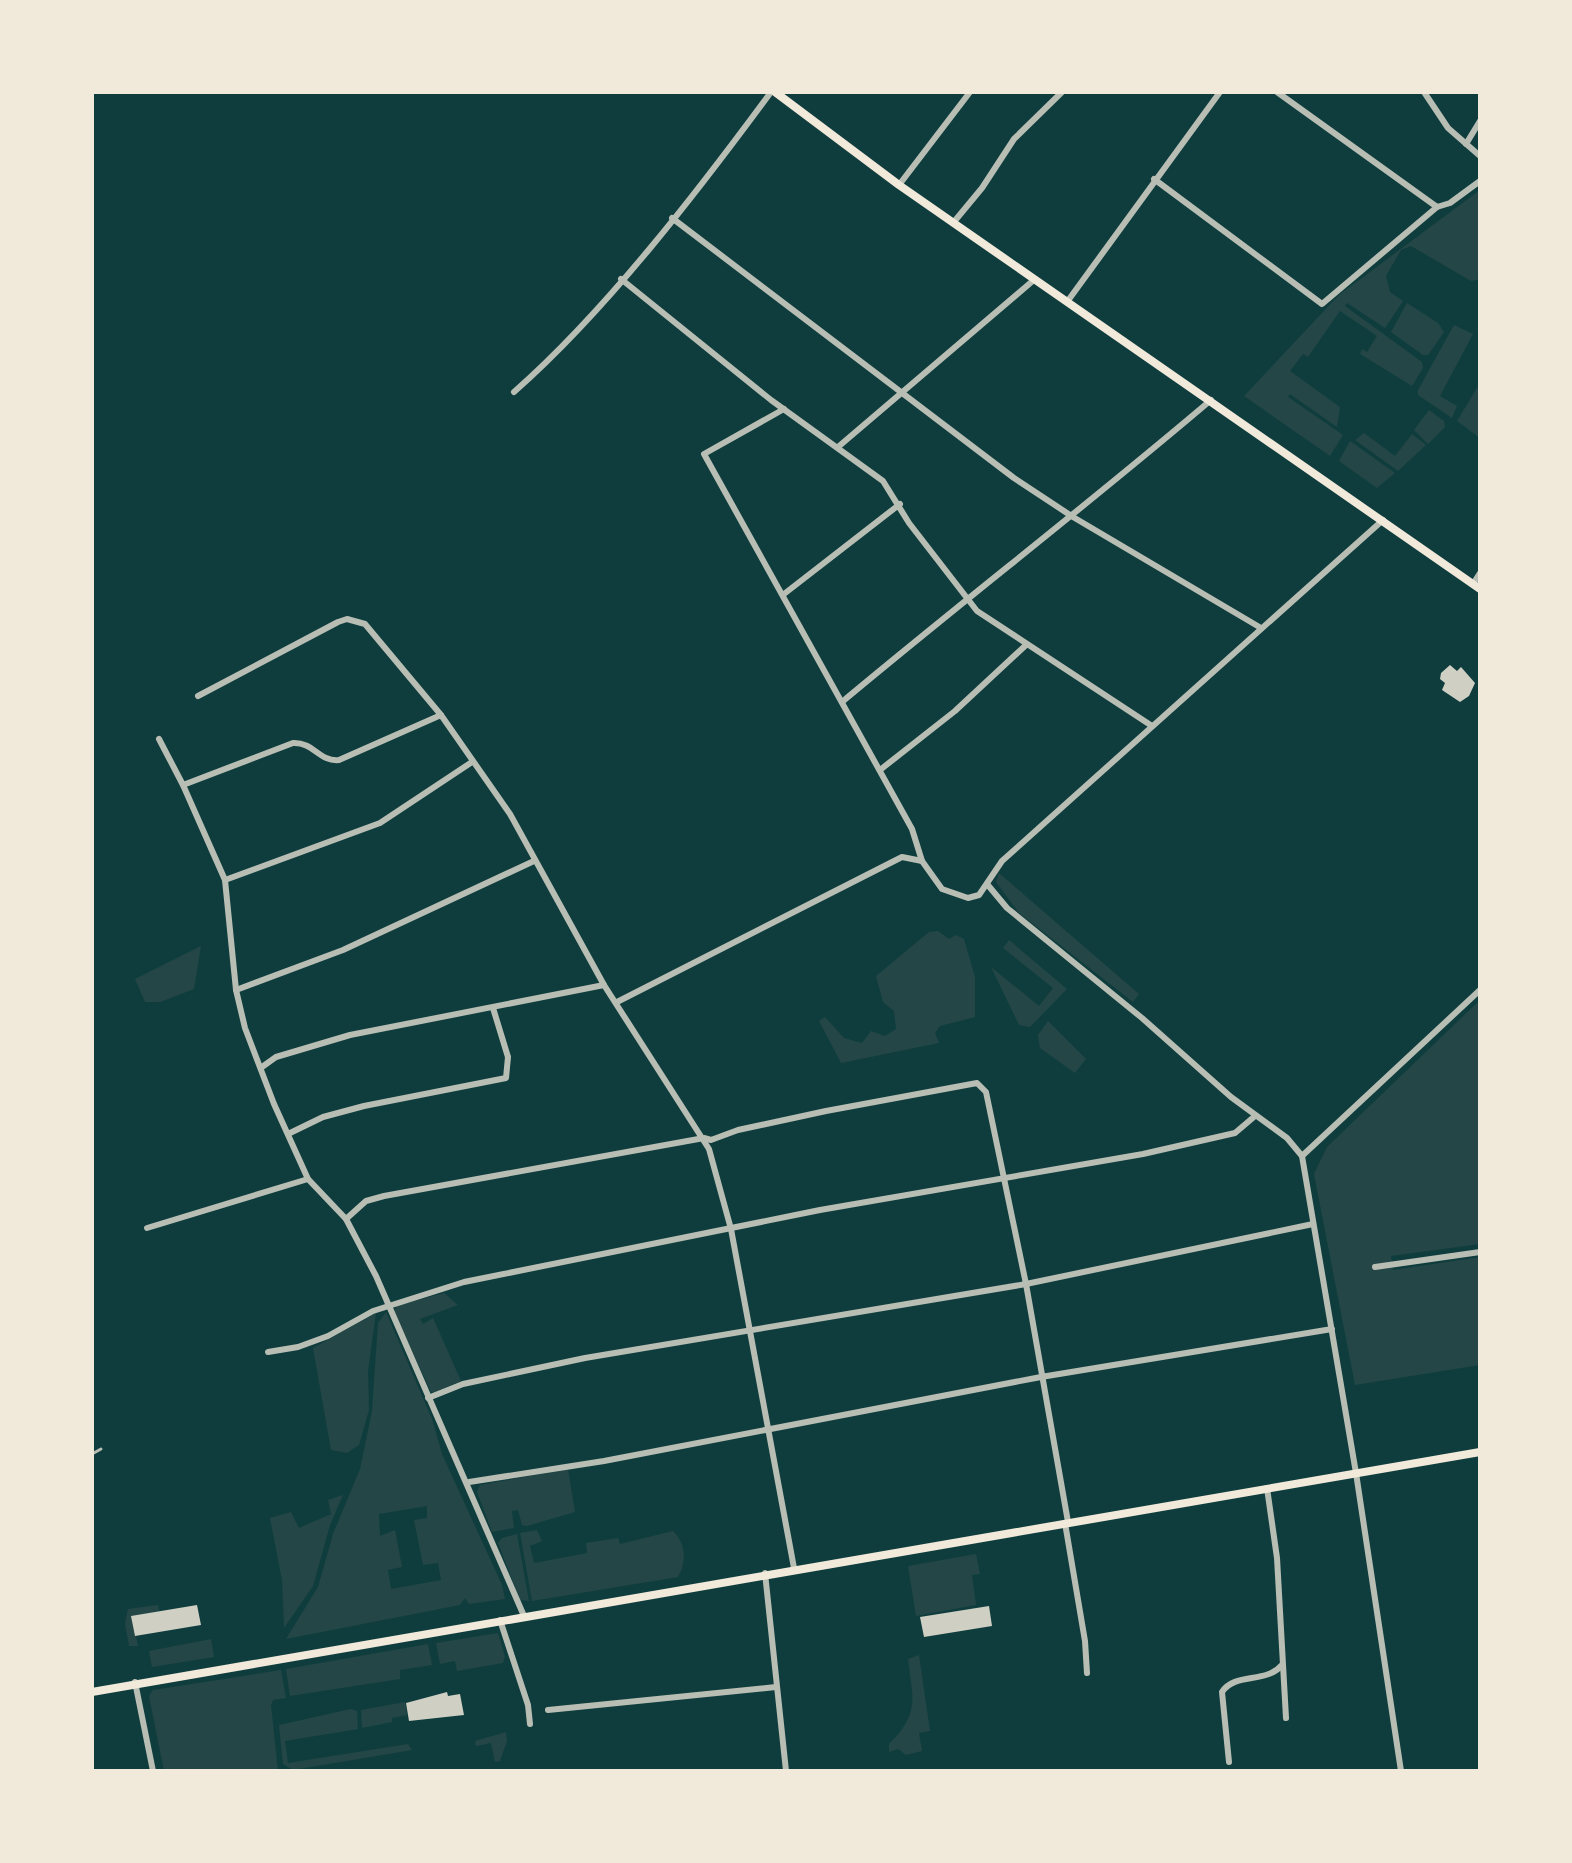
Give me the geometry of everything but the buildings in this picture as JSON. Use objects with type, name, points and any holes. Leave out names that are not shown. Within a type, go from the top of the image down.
[{"type":"main road","points":[[773,92],[953,223],[1476,586]]},
{"type":"main road","points":[[92,1692],[765,1573],[1480,1452]]},
{"type":"street","points":[[514,392],[545,364],[621,279],[773,92]]},
{"type":"street","points":[[899,185],[970,92]]},
{"type":"street","points":[[953,223],[982,188],[1014,139],[1062,92]]},
{"type":"street","points":[[1067,302],[1220,92]]},
{"type":"street","points":[[1277,92],[1437,207]]},
{"type":"street","points":[[1424,92],[1448,128],[1480,156]]},
{"type":"street","points":[[1466,144],[1480,121]]},
{"type":"street","points":[[1154,179],[1322,304],[1437,207],[1450,203],[1480,181]]},
{"type":"street","points":[[672,218],[980,453],[1073,517],[1261,628]]},
{"type":"street","points":[[621,279],[784,409],[883,481],[909,523],[977,611],[1152,726]]},
{"type":"street","points":[[838,447],[1035,279]]},
{"type":"street","points":[[842,702],[966,598],[1073,517],[1211,400]]},
{"type":"street","points":[[784,409],[704,454],[912,829],[922,861],[950,894],[968,898],[979,895],[1002,861],[1383,520]]},
{"type":"street","points":[[784,594],[900,504]]},
{"type":"street","points":[[1476,586],[1480,573]]},
{"type":"street","points":[[198,696],[347,619],[365,624],[441,715],[510,814],[604,985],[704,1138],[720,1177],[794,1568]]},
{"type":"street","points":[[880,770],[955,711],[1026,645]]},
{"type":"street","points":[[183,785],[293,743],[309,745],[327,760],[339,760],[441,715]]},
{"type":"street","points":[[159,739],[225,880],[236,990],[245,1028],[274,1104],[290,1133],[308,1179],[346,1219],[469,1482],[524,1616]]},
{"type":"street","points":[[225,880],[380,823],[472,762]]},
{"type":"street","points":[[617,1002],[887,862],[902,857],[922,861]]},
{"type":"street","points":[[236,990],[343,950],[534,861]]},
{"type":"street","points":[[987,884],[1007,908],[1255,1116],[1287,1138],[1302,1156],[1356,1473],[1401,1771]]},
{"type":"street","points":[[262,1067],[276,1057],[323,1042],[604,985]]},
{"type":"street","points":[[1302,1156],[1480,990]]},
{"type":"street","points":[[290,1133],[323,1117],[364,1106],[506,1078],[508,1057],[493,1008]]},
{"type":"street","points":[[346,1219],[366,1201],[384,1196],[704,1138],[711,1140],[738,1130],[970,1083],[982,1086],[1026,1284],[1067,1522],[1087,1673]]},
{"type":"street","points":[[268,1352],[328,1336],[388,1306],[464,1282],[820,1210],[1002,1180],[1235,1133],[1255,1116]]},
{"type":"street","points":[[147,1228],[308,1179]]},
{"type":"street","points":[[428,1398],[463,1384],[571,1361],[1026,1284],[1313,1224]]},
{"type":"street","points":[[1375,1267],[1480,1252]]},
{"type":"street","points":[[469,1482],[604,1461],[768,1427],[1041,1377],[1332,1329]]},
{"type":"street","points":[[1267,1488],[1277,1558],[1286,1718]]},
{"type":"street","points":[[765,1573],[786,1771]]},
{"type":"street","points":[[500,1620],[520,1680],[530,1724]]},
{"type":"street","points":[[1229,1762],[1222,1692],[1236,1682],[1268,1676],[1282,1665]]},
{"type":"street","points":[[135,1682],[153,1771]]},
{"type":"street","points":[[548,1710],[776,1687]]},
{"type":"lane","points":[[92,1454],[101,1449]]},
{"type":"shaded area","points":[[1480,190],[1480,279],[1471,281],[1411,246],[1401,250],[1386,276],[1390,292],[1403,301],[1385,328],[1347,303],[1345,306],[1422,362],[1423,368],[1412,386],[1360,354],[1362,349],[1367,352],[1377,336],[1340,311],[1308,357],[1303,354],[1290,371],[1340,407],[1337,427],[1290,394],[1288,397],[1343,435],[1330,456],[1244,396],[1339,295]]},
{"type":"shaded area","points":[[1407,303],[1438,323],[1444,332],[1428,355],[1423,355],[1391,332]]},
{"type":"shaded area","points":[[1454,325],[1473,334],[1440,396],[1457,406],[1452,418],[1418,395],[1418,390]]},
{"type":"shaded area","points":[[1480,383],[1480,438],[1457,421]]},
{"type":"shaded area","points":[[1429,410],[1444,421],[1445,427],[1428,444],[1414,430]]},
{"type":"shaded area","points":[[1364,433],[1395,456],[1412,434],[1426,445],[1398,471],[1355,440]]},
{"type":"shaded area","points":[[1350,441],[1395,473],[1377,488],[1339,461]]},
{"type":"shaded area","points":[[999,873],[1139,994],[1133,1002],[1019,913],[996,882]]},
{"type":"shaded area","points":[[938,931],[949,939],[956,935],[964,939],[975,977],[975,1017],[940,1026],[935,1033],[939,1043],[841,1063],[819,1021],[825,1017],[844,1038],[862,1043],[871,1031],[885,1036],[896,1029],[894,1011],[883,1002],[876,976],[929,932]]},
{"type":"shaded area","points":[[1009,940],[1067,989],[1030,1027],[1019,1025],[991,967],[1039,1006],[1053,988],[1003,948]]},
{"type":"shaded area","points":[[201,946],[194,989],[160,1002],[145,1002],[135,979]]},
{"type":"shaded area","points":[[1480,1000],[1480,1244],[1391,1256],[1393,1270],[1480,1257],[1480,1365],[1355,1385],[1314,1174],[1327,1147]]},
{"type":"shaded area","points":[[1048,1021],[1086,1059],[1075,1073],[1040,1048],[1038,1035]]},
{"type":"shaded area","points":[[444,1293],[458,1305],[420,1319],[423,1324],[433,1318],[461,1381],[431,1392],[394,1311],[397,1306]]},
{"type":"shaded area","points":[[386,1312],[432,1419],[442,1454],[502,1585],[505,1599],[469,1604],[465,1598],[460,1605],[286,1639],[318,1587],[333,1534],[360,1469],[372,1411],[378,1323]],"holes":[[[427,1506],[427,1518],[414,1520],[423,1565],[438,1563],[441,1580],[391,1589],[388,1570],[402,1567],[395,1530],[380,1536],[379,1514]]]},
{"type":"shaded area","points":[[376,1313],[368,1371],[369,1410],[359,1445],[347,1453],[331,1450],[313,1348]]},
{"type":"shaded area","points":[[568,1469],[575,1512],[527,1526],[522,1525],[518,1510],[512,1511],[514,1528],[492,1532],[477,1492],[480,1485]]},
{"type":"shaded area","points":[[343,1495],[330,1525],[313,1586],[284,1628],[282,1580],[270,1518],[291,1512],[299,1528],[331,1514],[328,1500]]},
{"type":"shaded area","points":[[537,1530],[542,1541],[530,1546],[534,1563],[587,1553],[586,1543],[618,1538],[620,1544],[673,1531],[683,1547],[683,1565],[678,1577],[532,1601],[520,1533]]},
{"type":"shaded area","points":[[517,1534],[529,1601],[520,1600],[498,1543],[502,1538]]},
{"type":"shaded area","points":[[976,1554],[980,1574],[972,1575],[976,1605],[916,1616],[908,1566]]},
{"type":"shaded area","points":[[158,1605],[159,1611],[132,1617],[138,1646],[129,1646],[125,1624],[128,1609]]},
{"type":"shaded area","points":[[498,1633],[505,1657],[503,1663],[457,1671],[455,1661],[440,1664],[436,1643]]},
{"type":"shaded area","points":[[211,1639],[214,1657],[152,1667],[149,1651]]},
{"type":"shaded area","points":[[428,1644],[432,1665],[400,1670],[400,1679],[290,1696],[286,1669]]},
{"type":"shaded area","points":[[919,1655],[930,1731],[919,1733],[922,1751],[906,1755],[898,1749],[889,1752],[889,1744],[906,1723],[912,1705],[908,1659]]},
{"type":"shaded area","points":[[281,1670],[286,1698],[273,1700],[271,1705],[278,1771],[164,1771],[149,1696],[153,1690]]},
{"type":"shaded area","points":[[405,1702],[407,1715],[392,1718],[392,1722],[362,1728],[361,1710]]},
{"type":"shaded area","points":[[351,1709],[357,1711],[358,1729],[285,1741],[288,1763],[408,1744],[412,1750],[293,1770],[283,1764],[279,1725]]},
{"type":"shaded area","points":[[506,1732],[507,1741],[500,1761],[495,1762],[491,1743],[476,1746],[475,1741]]}]
